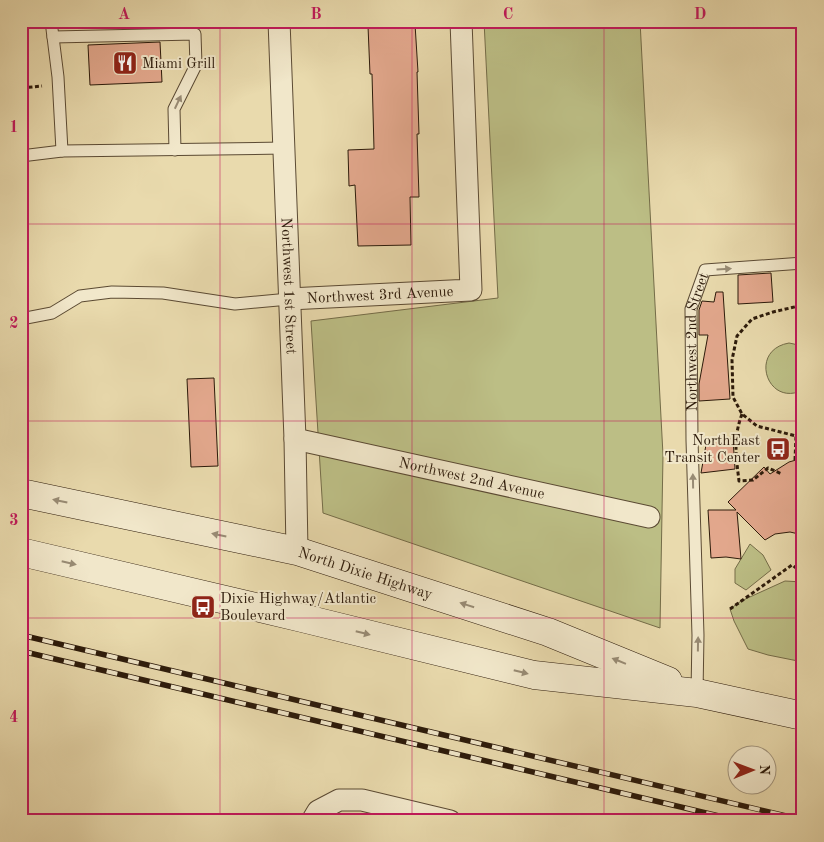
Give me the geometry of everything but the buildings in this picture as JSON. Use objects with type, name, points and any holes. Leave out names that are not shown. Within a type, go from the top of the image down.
[{"type":"main road","name":"North Dixie Highway","points":[[21,493],[297,551],[548,632],[697,692]]},
{"type":"main road","name":"North Dixie Highway","points":[[21,552],[534,675],[697,692],[803,716]]},
{"type":"street","name":"Northwest 1st Street","points":[[280,21],[295,439],[297,551]]},
{"type":"street","name":"Northwest 3rd Avenue","points":[[289,299],[471,290],[462,21]]},
{"type":"street","name":"Northwest 2nd Avenue","points":[[295,439],[649,517]]},
{"type":"street","points":[[315,816],[339,800],[362,800],[450,821]]},
{"type":"lane","points":[[50,21],[58,77],[62,152]]},
{"type":"lane","points":[[53,37],[195,34],[196,65],[174,109],[175,150]]},
{"type":"lane","points":[[21,156],[62,152],[284,148]]},
{"type":"lane","name":"Northwest 2nd Street","points":[[697,692],[698,635],[692,440],[691,309],[705,270],[803,263]]},
{"type":"lane","points":[[21,319],[52,314],[80,296],[112,292],[163,293],[235,304],[289,299]]},
{"type":"path","points":[[22,88],[43,86]]},
{"type":"path","points":[[795,460],[796,436],[757,426],[742,414],[733,397],[732,360],[737,336],[752,319],[803,305]]},
{"type":"path","points":[[742,414],[737,427],[735,453],[739,481],[752,480],[768,468],[782,474]]},
{"type":"path","points":[[730,609],[792,565],[803,573]]},
{"type":"green space","points":[[484,21],[640,21],[663,455],[660,628],[323,513],[311,321],[498,298]]},
{"type":"green space","points":[[789,343],[803,347],[803,390],[790,393],[780,391],[772,385],[767,376],[766,366],[769,356],[776,348]]},
{"type":"green space","points":[[750,544],[763,555],[771,570],[746,590],[735,583],[735,569]]},
{"type":"green space","points":[[785,581],[803,582],[803,662],[748,649],[730,609],[741,601]]},
{"type":"railway","points":[[21,635],[803,820]]},
{"type":"railway","points":[[21,651],[740,821]]},
{"type":"place","name":"Miami Grill","points":[[125,63]]},
{"type":"place","name":"NorthEast Transit Center","points":[[778,449]]},
{"type":"place","name":"Dixie Highway/Atlantic Boulevard","points":[[203,607]]}]
